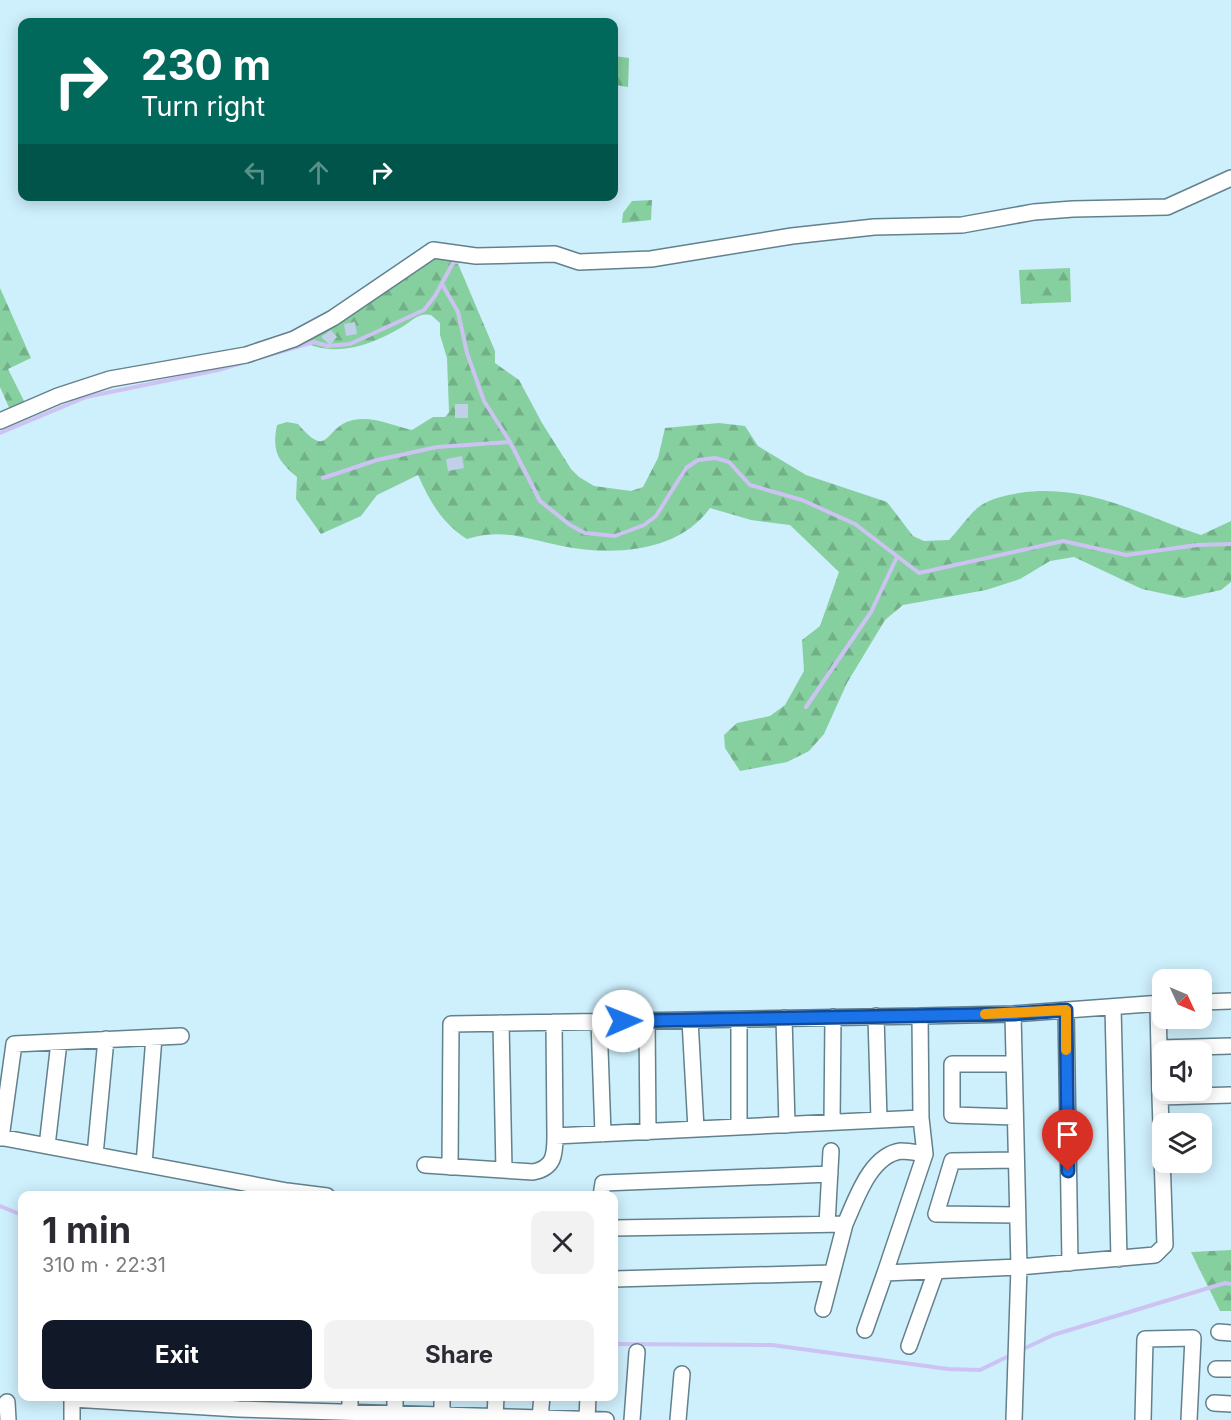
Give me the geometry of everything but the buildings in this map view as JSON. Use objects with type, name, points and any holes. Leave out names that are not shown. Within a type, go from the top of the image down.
[{"type":"street","points":[[0,421],[58,396],[110,379],[246,355],[294,339],[333,318],[433,250],[476,256],[555,254],[579,262],[651,259],[864,228],[962,225],[1034,212],[1073,209],[1167,207],[1231,178]]},
{"type":"street","points":[[1212,1002],[1231,1001]]},
{"type":"street","points":[[450,1167],[451,1024],[1013,1014],[1152,1004]]},
{"type":"street","points":[[1113,1007],[1119,1259]]},
{"type":"street","points":[[1066,1010],[1070,1263]]},
{"type":"street","points":[[1013,1014],[1019,1267],[1014,1420]]},
{"type":"street","points":[[876,1016],[879,1120]]},
{"type":"street","points":[[865,1330],[925,1154],[921,1118],[920,1016]]},
{"type":"street","points":[[832,1122],[833,1017]]},
{"type":"street","points":[[784,1018],[787,1125]]},
{"type":"street","points":[[739,1019],[739,1127]]},
{"type":"street","points":[[647,1020],[648,1132]]},
{"type":"street","points":[[690,1020],[696,1129]]},
{"type":"street","points":[[599,1021],[603,1134]]},
{"type":"street","points":[[425,1165],[543,1170],[555,1157],[554,1022]]},
{"type":"street","points":[[501,1023],[504,1170]]},
{"type":"street","points":[[181,1036],[14,1044],[1,1138],[277,1191]]},
{"type":"street","points":[[144,1164],[154,1037]]},
{"type":"street","points":[[95,1155],[106,1040]]},
{"type":"street","points":[[47,1146],[59,1042]]},
{"type":"street","points":[[1212,1047],[1231,1046]]},
{"type":"street","points":[[1014,1064],[952,1064],[952,1116],[1015,1117]]},
{"type":"street","points":[[1212,1096],[1231,1095]]},
{"type":"street","points":[[885,1273],[1019,1267],[1155,1255],[1165,1245],[1160,1101]]},
{"type":"street","points":[[555,1136],[921,1118]]},
{"type":"street","points":[[827,1224],[831,1151]]},
{"type":"street","points":[[823,1310],[845,1224],[866,1175],[900,1151],[925,1154]]},
{"type":"street","points":[[1016,1160],[952,1161],[936,1214],[1017,1215]]},
{"type":"street","points":[[602,1191],[603,1183],[830,1174]]},
{"type":"street","points":[[618,1228],[845,1224]]},
{"type":"street","points":[[909,1346],[936,1271]]},
{"type":"street","points":[[618,1279],[832,1273]]},
{"type":"street","points":[[1143,1420],[1145,1339],[1193,1338],[1189,1420]]},
{"type":"street","points":[[632,1420],[637,1352]]},
{"type":"street","points":[[678,1420],[681,1374]]},
{"type":"street","points":[[72,1401],[72,1420]]},
{"type":"street","points":[[166,1401],[210,1402],[239,1415],[258,1403],[303,1404],[350,1413],[606,1420]]},
{"type":"street","points":[[350,1401],[350,1413]]},
{"type":"street","points":[[395,1401],[395,1414]]},
{"type":"street","points":[[442,1401],[442,1415]]},
{"type":"street","points":[[495,1416],[496,1401]]},
{"type":"street","points":[[540,1418],[542,1401]]},
{"type":"street","points":[[587,1419],[588,1401]]},
{"type":"street","points":[[7,1402],[8,1420]]},
{"type":"street","points":[[1214,1403],[1231,1404]]},
{"type":"green space","points":[[618,57],[629,58],[628,87],[618,86]]},
{"type":"green space","points":[[652,200],[651,220],[622,223],[623,213],[632,201]]},
{"type":"green space","points":[[445,257],[456,259],[495,351],[495,363],[519,380],[542,423],[571,469],[594,486],[631,491],[643,487],[658,458],[665,428],[719,423],[745,426],[758,446],[806,475],[887,502],[913,536],[924,541],[949,540],[976,509],[989,501],[1019,493],[1044,491],[1067,492],[1112,502],[1201,535],[1231,521],[1231,582],[1221,590],[1184,598],[1142,589],[1074,557],[1050,561],[1020,579],[986,590],[903,605],[885,620],[847,683],[824,734],[809,751],[787,762],[740,771],[725,748],[724,735],[737,723],[770,716],[785,705],[804,671],[802,640],[820,626],[839,572],[790,525],[751,520],[710,508],[697,523],[662,542],[643,548],[602,551],[504,535],[492,534],[467,539],[444,519],[427,494],[418,475],[377,495],[361,516],[321,534],[296,499],[297,477],[281,460],[276,448],[277,425],[287,422],[298,424],[308,435],[322,441],[344,423],[353,420],[376,420],[412,430],[433,417],[445,417],[449,412],[447,358],[440,335],[440,323],[431,315],[419,316],[378,339],[354,347],[328,349],[303,342],[424,261]]},
{"type":"green space","points":[[1070,268],[1071,302],[1021,304],[1019,270]]},
{"type":"green space","points":[[0,288],[31,358],[8,369],[26,405],[11,412],[0,387]]},
{"type":"green space","points":[[1231,1250],[1231,1311],[1220,1311],[1191,1252]]},
{"type":"waterway","points":[[0,433],[86,397],[218,370],[314,342],[328,346],[350,344],[424,310],[435,296],[453,263],[460,261]]},
{"type":"waterway","points":[[442,284],[458,312],[467,353],[484,401],[510,442],[540,501],[570,525],[585,533],[615,536],[644,525],[656,516],[686,468],[698,460],[715,458],[729,462],[750,485],[802,500],[855,524],[919,573],[1063,541],[1126,555],[1197,545],[1231,544]]},
{"type":"waterway","points":[[323,478],[377,460],[437,447],[510,442]]},
{"type":"waterway","points":[[806,707],[871,612],[897,557]]},
{"type":"waterway","points":[[0,1206],[18,1213]]},
{"type":"waterway","points":[[1019,1351],[1053,1335],[1225,1283],[1231,1284]]},
{"type":"waterway","points":[[618,1344],[772,1345],[948,1369],[980,1370],[1013,1354]]},
{"type":"slow traffic","points":[[985,1014],[1066,1010],[1066,1050]]},
{"type":"route","points":[[623,1021],[1013,1014],[1066,1010],[1068,1171]]}]
